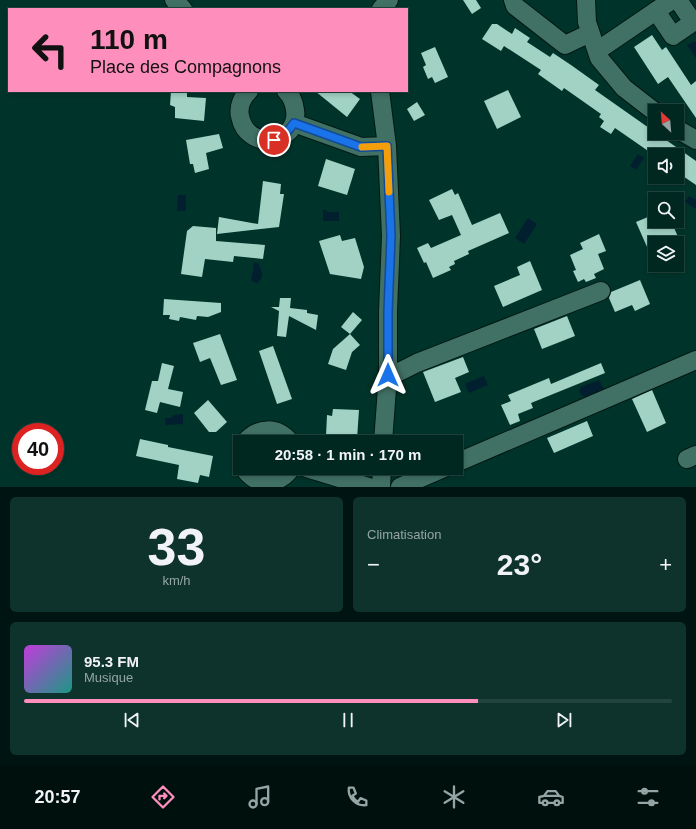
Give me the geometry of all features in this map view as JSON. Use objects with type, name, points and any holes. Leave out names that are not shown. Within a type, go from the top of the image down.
[{"type":"street","points":[[174,0],[182,8]]},
{"type":"street","points":[[382,8],[389,0]]},
{"type":"street","points":[[513,0],[515,6],[565,45],[590,32]]},
{"type":"street","points":[[586,0],[587,22],[599,58],[624,88],[648,107]]},
{"type":"street","points":[[596,51],[672,0]]},
{"type":"street","points":[[656,11],[673,36],[693,22],[678,0]]},
{"type":"street","points":[[248,92],[241,102],[239,112],[241,122],[246,131],[254,137],[264,140],[274,140],[283,136],[290,130],[294,123],[296,113],[295,104],[287,92]]},
{"type":"street","points":[[380,92],[387,146],[391,236],[388,312],[388,375],[384,435]]},
{"type":"street","points":[[294,123],[361,147],[387,146]]},
{"type":"street","points":[[684,133],[696,140]]},
{"type":"street","points":[[388,375],[601,291]]},
{"type":"street","points":[[463,460],[696,360]]},
{"type":"street","points":[[253,435],[256,432],[268,430],[281,433],[283,435]]},
{"type":"street","points":[[249,475],[256,480],[264,482],[276,481],[284,475]]},
{"type":"street","points":[[329,475],[369,487]]},
{"type":"street","points":[[381,487],[382,475]]},
{"type":"street","points":[[400,487],[428,475]]},
{"type":"water","points":[[695,41],[696,43],[696,58],[687,45]]},
{"type":"water","points":[[638,154],[644,158],[636,170],[630,166]]},
{"type":"water","points":[[178,195],[186,195],[186,211],[177,211]]},
{"type":"water","points":[[689,196],[696,200],[696,209],[685,202]]},
{"type":"water","points":[[323,210],[327,210],[327,212],[339,212],[339,221],[323,221]]},
{"type":"water","points":[[528,218],[537,224],[524,244],[515,238]]},
{"type":"water","points":[[254,262],[258,263],[262,274],[260,281],[257,283],[252,281],[251,278],[254,269]]},
{"type":"water","points":[[484,376],[488,385],[469,393],[465,384]]},
{"type":"water","points":[[599,380],[604,389],[585,397],[581,395],[579,391],[581,387]]},
{"type":"water","points":[[183,414],[183,424],[166,425],[165,418],[172,418],[173,415]]},
{"type":"building","points":[[463,0],[476,0],[481,8],[472,14]]},
{"type":"building","points":[[492,24],[497,24],[512,34],[515,28],[530,38],[527,42],[550,57],[553,53],[599,85],[595,90],[648,127],[648,140],[666,140],[678,148],[648,148],[648,151],[615,128],[611,134],[600,127],[604,121],[599,117],[601,114],[564,88],[562,91],[538,74],[541,70],[504,46],[501,51],[482,39]]},
{"type":"building","points":[[652,35],[662,50],[666,47],[691,85],[696,81],[696,118],[668,77],[658,84],[634,47]]},
{"type":"building","points":[[435,47],[448,77],[435,83],[432,77],[428,79],[423,67],[426,65],[421,53]]},
{"type":"building","points":[[508,90],[521,117],[497,129],[484,101]]},
{"type":"building","points":[[171,92],[187,92],[187,97],[206,98],[204,121],[175,118],[175,107],[170,105]]},
{"type":"building","points":[[316,92],[350,92],[360,99],[347,117]]},
{"type":"building","points":[[417,102],[425,115],[414,121],[407,109]]},
{"type":"building","points":[[219,134],[223,148],[206,153],[209,169],[195,173],[193,164],[190,164],[186,140]]},
{"type":"building","points":[[684,153],[696,161],[696,185],[684,177]]},
{"type":"building","points":[[326,159],[355,169],[347,195],[318,186]]},
{"type":"building","points":[[263,181],[281,184],[280,194],[284,194],[279,227],[217,234],[219,217],[258,224]]},
{"type":"building","points":[[452,189],[455,195],[458,193],[472,225],[500,213],[509,233],[468,251],[469,254],[454,261],[455,264],[449,267],[451,270],[433,278],[426,262],[424,263],[417,248],[428,243],[431,248],[461,235],[452,215],[439,220],[429,200]]},
{"type":"building","points":[[648,217],[648,228],[674,228],[678,236],[648,236],[648,249],[636,222]]},
{"type":"building","points":[[193,226],[216,228],[216,241],[265,245],[263,259],[234,256],[233,262],[205,259],[202,277],[181,274],[187,231]]},
{"type":"building","points":[[599,234],[606,251],[598,254],[604,269],[594,274],[596,278],[586,282],[584,279],[578,282],[573,271],[576,270],[570,255],[583,249],[580,243]]},
{"type":"building","points":[[340,235],[342,241],[355,238],[364,267],[361,279],[330,274],[319,241]]},
{"type":"building","points":[[530,261],[542,290],[503,307],[494,286],[520,275],[517,267]]},
{"type":"building","points":[[640,280],[650,304],[635,311],[632,305],[615,312],[609,298],[611,292]]},
{"type":"building","points":[[280,298],[291,298],[290,308],[307,310],[307,313],[318,315],[316,330],[289,316],[286,337],[277,336],[279,311],[271,307],[279,307]]},
{"type":"building","points":[[164,299],[221,303],[221,312],[208,317],[197,316],[196,320],[180,317],[179,321],[169,319],[170,315],[163,315]]},
{"type":"building","points":[[353,312],[362,320],[350,334],[341,327]]},
{"type":"building","points":[[567,316],[575,336],[542,349],[534,329]]},
{"type":"building","points":[[220,334],[237,380],[221,385],[210,358],[200,362],[193,343]]},
{"type":"building","points":[[350,334],[360,345],[352,352],[346,370],[328,364],[333,349]]},
{"type":"building","points":[[273,346],[292,399],[277,404],[259,351]]},
{"type":"building","points":[[463,357],[469,372],[455,378],[461,392],[435,402],[423,372]]},
{"type":"building","points":[[162,363],[174,366],[168,389],[183,392],[180,407],[160,402],[157,413],[145,410],[152,381],[158,381]]},
{"type":"building","points":[[601,363],[605,373],[531,403],[533,408],[518,414],[520,421],[510,425],[501,405],[511,401],[508,395],[549,378],[551,384]]},
{"type":"building","points":[[652,390],[666,423],[647,432],[632,399]]},
{"type":"building","points":[[208,400],[227,422],[216,432],[209,432],[194,413]]},
{"type":"building","points":[[333,409],[359,410],[357,435],[326,435],[327,415],[332,416]]},
{"type":"building","points":[[587,421],[593,436],[554,453],[547,438]]},
{"type":"building","points":[[140,439],[168,445],[168,447],[213,456],[209,477],[200,475],[198,483],[177,479],[179,465],[136,456]]},
{"type":"slow traffic","points":[[362,147],[387,146],[389,192]]},
{"type":"route","points":[[274,140],[283,136],[290,130],[294,123],[361,147],[387,146],[391,236],[388,312],[388,375]]}]
